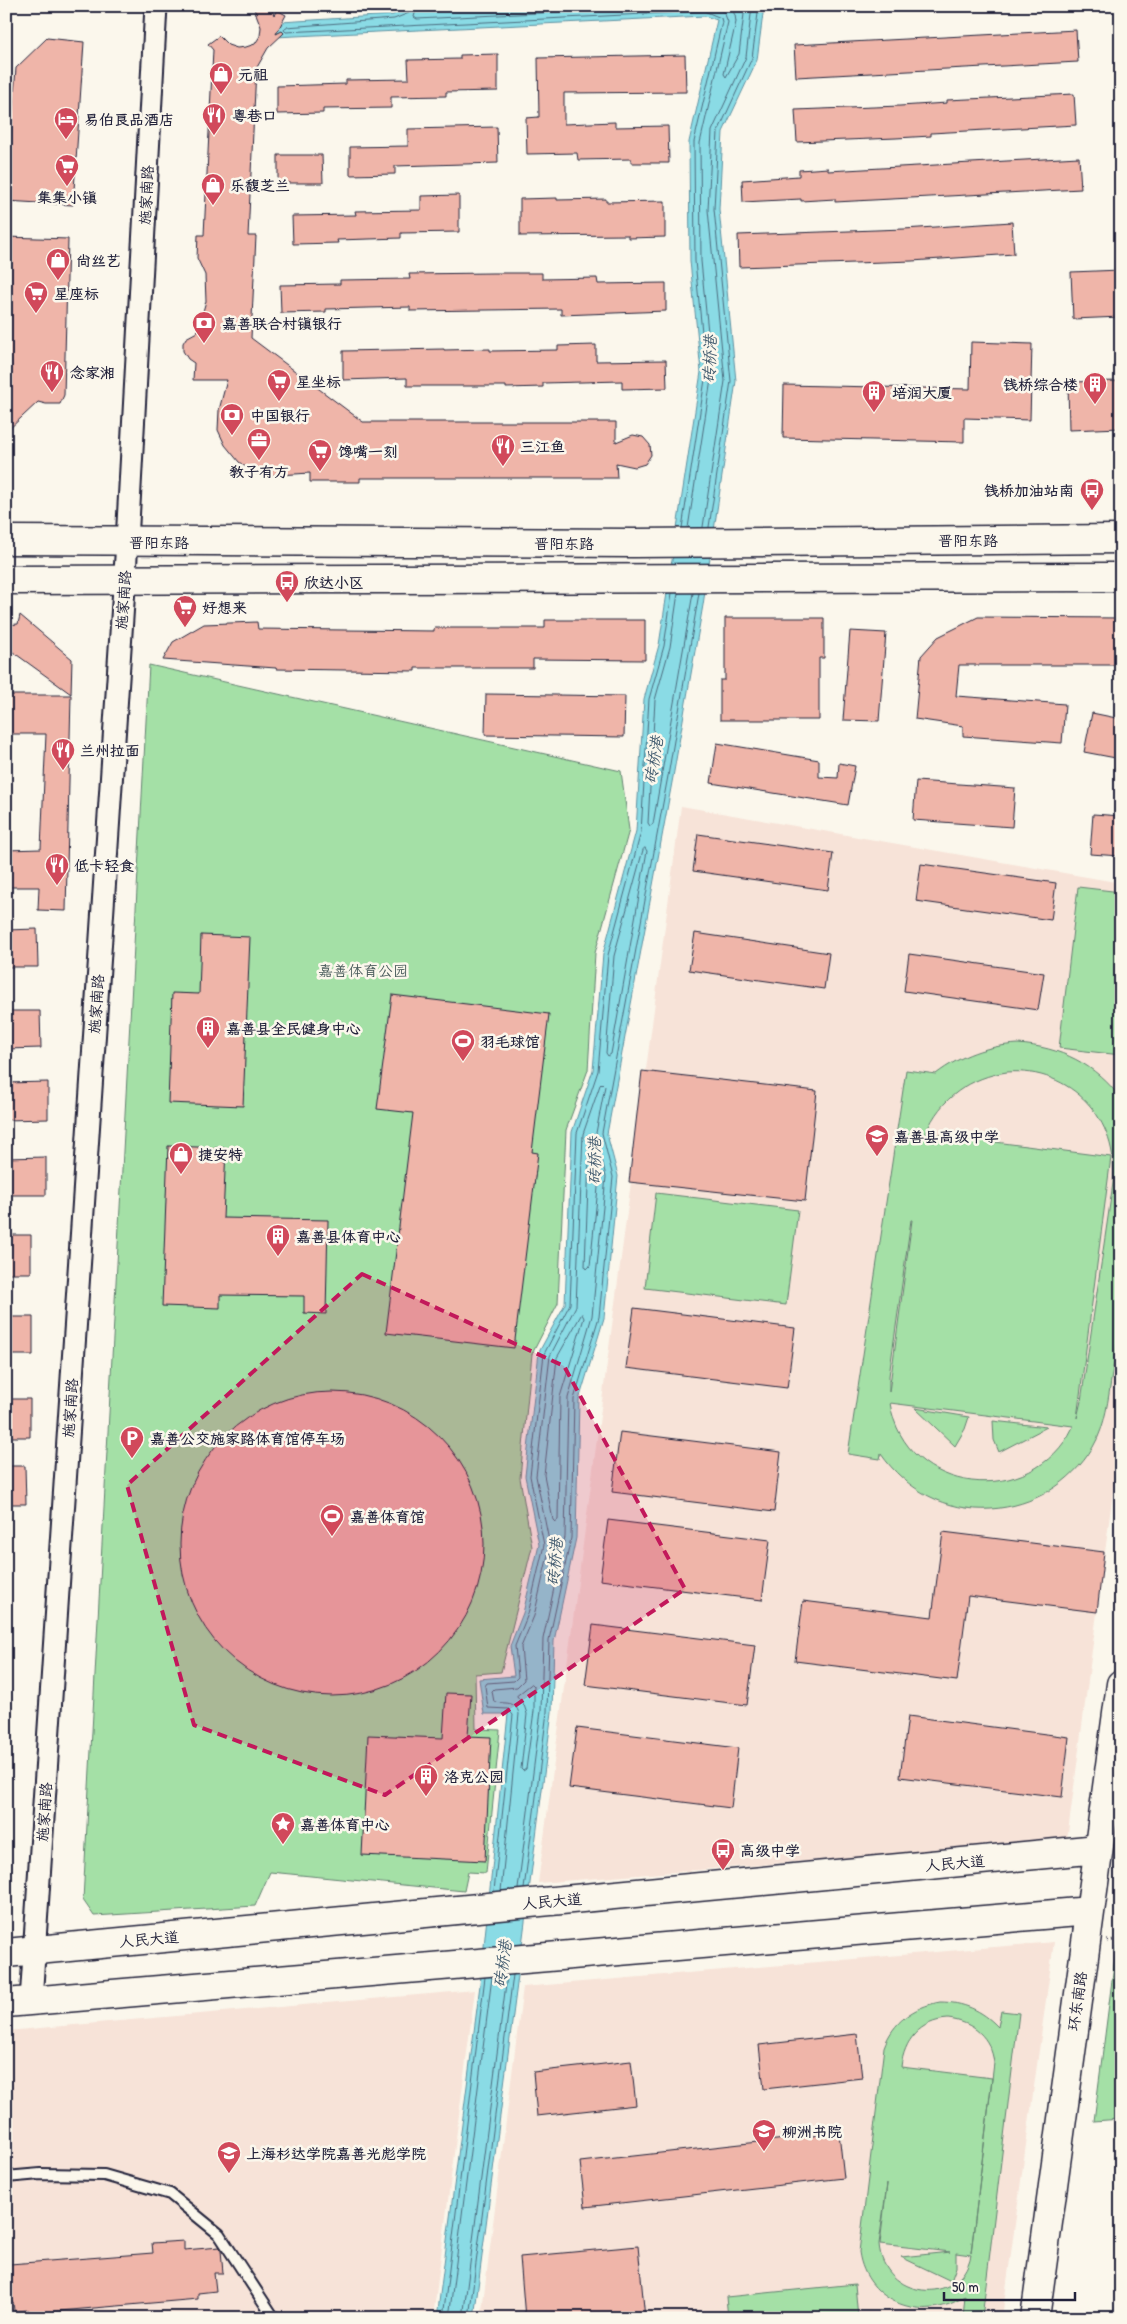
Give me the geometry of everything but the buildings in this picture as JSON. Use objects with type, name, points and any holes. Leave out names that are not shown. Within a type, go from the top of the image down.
[{"type":"main road","name":"晋阳东路","points":[[6,540],[633,543],[1121,539]]},
{"type":"main road","points":[[6,580],[1121,577]]},
{"type":"main road","name":"环东南路","points":[[1035,2318],[1121,1684]]},
{"type":"main road","name":"人民大道","points":[[6,1952],[1098,1849]]},
{"type":"main road","points":[[19,2002],[1090,1911]]},
{"type":"street","name":"施家南路","points":[[19,2002],[35,1950],[127,542],[156,6]]},
{"type":"lane","points":[[6,2177],[40,2174],[104,2175],[170,2194],[220,2234],[274,2318]]},
{"type":"highlighted area","points":[[362,1274],[564,1366],[685,1589],[385,1795],[194,1725],[127,1485]]},
{"type":"shaded area","name":"嘉善县高级中学","points":[[681,806],[1121,883],[1121,1431],[1067,1840],[538,1883]]},
{"type":"shaded area","name":"柳洲书院","points":[[1054,1942],[1002,2318],[481,2318],[523,1987]]},
{"type":"shaded area","name":"上海杉达学院嘉善光彪学院","points":[[475,1990],[433,2318],[6,2318],[6,2031]]},
{"type":"green space","name":"嘉善体育公园","points":[[149,665],[621,771],[629,830],[595,953],[588,1070],[566,1130],[558,1303],[532,1354],[520,1478],[532,1547],[501,1672],[475,1674],[476,1729],[500,1730],[486,1873],[468,1872],[464,1891],[270,1872],[255,1906],[94,1916],[83,1900]]},
{"type":"green space","points":[[1078,887],[1121,892],[1121,1055],[1059,1048]]},
{"type":"green space","points":[[1018,1044],[1048,1049],[1076,1060],[1100,1076],[1121,1099],[1121,1315],[1119,1337],[1108,1402],[1101,1430],[1093,1447],[1074,1472],[1050,1491],[1036,1498],[1007,1507],[975,1509],[943,1502],[915,1488],[891,1467],[881,1454],[880,1459],[848,1454],[906,1070],[936,1074],[945,1067],[985,1049]],"holes":[[[1007,1072],[1030,1073],[1052,1078],[1071,1088],[1087,1102],[1099,1119],[1108,1138],[1113,1160],[1113,1183],[1077,1418],[1111,1157],[926,1133],[939,1109],[958,1091],[981,1079]],[[911,1220],[912,1220],[889,1392],[889,1376]],[[890,1403],[1073,1426],[1054,1454],[1030,1471],[1001,1480],[972,1481],[944,1473],[919,1458],[900,1434]]]},
{"type":"green space","points":[[656,1193],[798,1210],[786,1305],[645,1288]]},
{"type":"green space","points":[[915,1408],[969,1417],[965,1429],[955,1446]]},
{"type":"green space","points":[[993,1421],[1047,1427],[999,1452],[994,1440]]},
{"type":"green space","points":[[1121,1910],[1121,2119],[1094,2121]]},
{"type":"green space","points":[[948,2002],[964,2005],[979,2012],[998,2027],[1001,2011],[1019,2013],[982,2318],[963,2318],[965,2296],[949,2304],[932,2308],[915,2308],[899,2304],[885,2296],[873,2284],[864,2270],[859,2252],[884,2047],[893,2030],[905,2017],[930,2004]],"holes":[[[948,2019],[965,2023],[979,2032],[989,2046],[994,2063],[971,2253],[992,2078],[901,2067],[906,2048],[915,2034],[929,2024]],[[887,2184],[880,2244],[950,2252],[901,2257],[951,2281],[956,2267],[956,2253],[971,2255],[964,2272],[953,2283],[938,2289],[922,2290],[907,2286],[894,2276],[884,2262],[879,2244]]]},
{"type":"green space","points":[[855,2284],[858,2318],[728,2318],[726,2297]]},
{"type":"water","name":"砖桥港","points":[[432,6],[764,6],[757,60],[723,132],[719,209],[736,381],[703,605],[607,1134],[618,1176],[604,1318],[579,1400],[576,1538],[554,1641],[552,1712],[474,2318],[437,2318],[480,1985],[508,1714],[484,1714],[479,1679],[514,1676],[510,1646],[523,1613],[539,1545],[525,1476],[539,1352],[565,1304],[572,1132],[593,1070],[603,954],[636,831],[644,699],[659,645],[701,372],[690,261],[689,142],[717,20],[705,16],[275,37],[281,22],[393,15],[403,9]]},
{"type":"place","name":"元祖","points":[[221,95]]},
{"type":"place","name":"粤巷口","points":[[214,136]]},
{"type":"place","name":"易伯良品酒店","points":[[66,140]]},
{"type":"place","name":"集集小镇","points":[[67,187]]},
{"type":"place","name":"乐馥芝兰","points":[[213,206]]},
{"type":"place","name":"尚丝艺","points":[[58,281]]},
{"type":"place","name":"星座标","points":[[36,314]]},
{"type":"place","name":"嘉善联合村镇银行","points":[[204,344]]},
{"type":"place","name":"念家湘","points":[[52,393]]},
{"type":"place","name":"星坐标","points":[[279,402]]},
{"type":"place","name":"钱桥综合楼","points":[[1095,405]]},
{"type":"place","name":"培润大厦","points":[[874,413]]},
{"type":"place","name":"中国银行","points":[[232,436]]},
{"type":"place","name":"教子有方","points":[[259,461]]},
{"type":"place","name":"三江鱼","points":[[503,467]]},
{"type":"place","name":"馋嘴一刻","points":[[320,472]]},
{"type":"place","name":"钱桥加油站南","points":[[1092,511]]},
{"type":"place","name":"欣达小区","points":[[287,603]]},
{"type":"place","name":"好想来","points":[[185,628]]},
{"type":"place","name":"兰州拉面","points":[[63,771]]},
{"type":"place","name":"低卡轻食","points":[[57,886]]},
{"type":"place","name":"嘉善县全民健身中心","points":[[208,1049]]},
{"type":"place","name":"羽毛球馆","points":[[463,1062]]},
{"type":"place","name":"嘉善县高级中学","points":[[877,1157]]},
{"type":"place","name":"捷安特","points":[[181,1175]]},
{"type":"place","name":"嘉善县体育中心","points":[[278,1257]]},
{"type":"place","name":"嘉善公交施家路体育馆停车场","points":[[132,1459]]},
{"type":"place","name":"嘉善体育馆","points":[[332,1537]]},
{"type":"place","name":"洛克公园","points":[[426,1797]]},
{"type":"place","name":"嘉善体育中心","points":[[283,1845]]},
{"type":"place","name":"高级中学","points":[[723,1871]]},
{"type":"place","name":"柳洲书院","points":[[764,2152]]},
{"type":"place","name":"上海杉达学院嘉善光彪学院","points":[[229,2174]]}]
